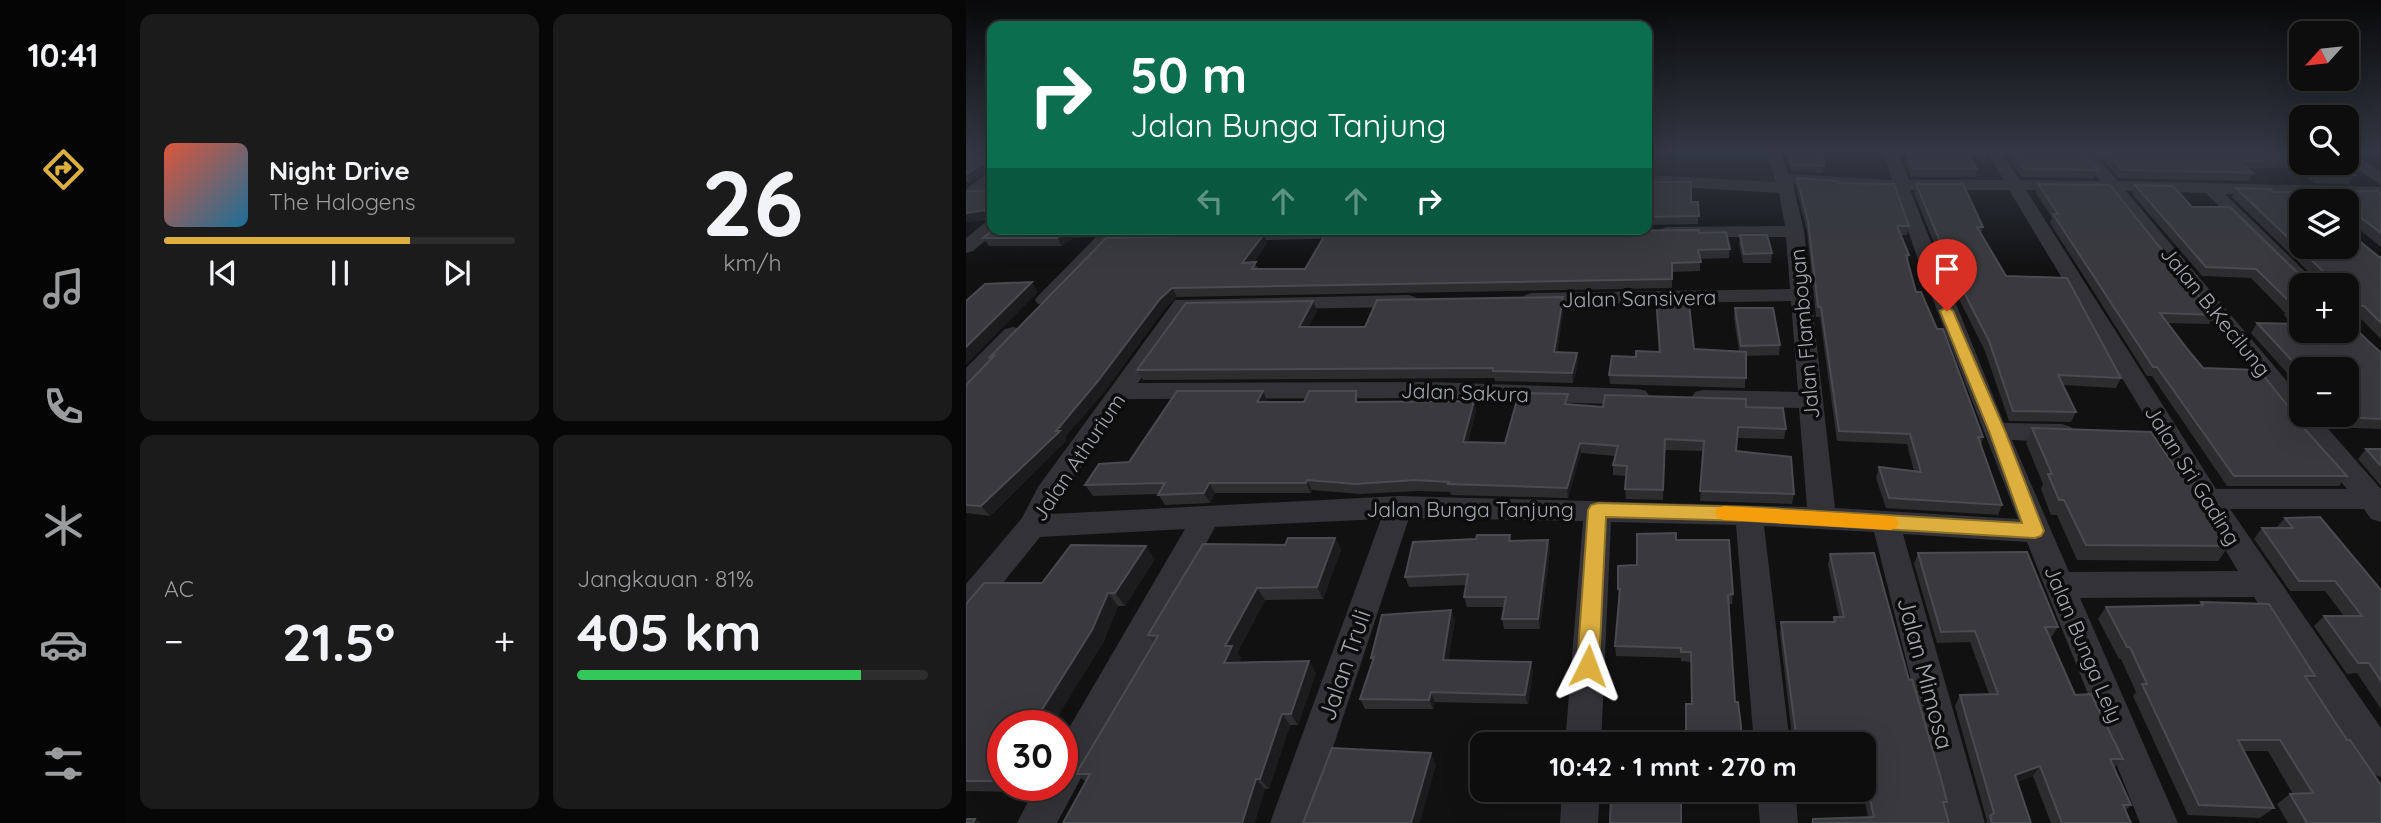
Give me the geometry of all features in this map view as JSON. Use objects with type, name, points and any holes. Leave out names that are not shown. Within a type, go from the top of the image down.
[{"type":"street","name":"Jalan Flamboyan","points":[[1786,189],[1794,231],[1822,519]]},
{"type":"street","name":"Jalan Bunga Lely","points":[[1902,189],[1937,286],[2035,531],[2061,585],[2159,823]]},
{"type":"street","name":"Jalan Sri Gading","points":[[2017,189],[2156,436],[2208,499],[2262,584],[2381,759]]},
{"type":"street","name":"Jalan B.Kecilung","points":[[2117,189],[2378,503]]},
{"type":"street","points":[[2193,189],[2289,195]]},
{"type":"street","points":[[2212,190],[2297,273]]},
{"type":"street","points":[[2359,193],[2381,192]]},
{"type":"street","points":[[966,247],[987,230]]},
{"type":"street","points":[[1652,232],[1794,231]]},
{"type":"street","points":[[966,381],[1028,318],[1117,235]]},
{"type":"street","points":[[1213,236],[1267,235]]},
{"type":"street","name":"Jalan Sansivera","points":[[1509,300],[1800,295]]},
{"type":"street","name":"Jalan Athurium","points":[[966,606],[1032,526],[1048,494],[1174,314],[1184,304],[1427,301]]},
{"type":"street","name":"Jalan Sakura","points":[[1121,391],[1429,390],[1810,400]]},
{"type":"street","points":[[1997,431],[2091,434]]},
{"type":"street","points":[[2208,499],[2378,503]]},
{"type":"street","name":"Jalan Bunga Tanjung","points":[[1032,526],[1399,507],[1749,514],[2035,531]]},
{"type":"street","name":"Jalan Truli","points":[[1289,823],[1399,507]]},
{"type":"street","points":[[1584,732],[1598,510]]},
{"type":"street","points":[[1749,514],[1771,732]]},
{"type":"street","points":[[1078,747],[1207,516]]},
{"type":"street","name":"Jalan Mimosa","points":[[1886,523],[1966,823]]},
{"type":"street","points":[[2061,585],[2262,584]]},
{"type":"street","points":[[1036,823],[1048,801]]},
{"type":"street","points":[[1579,823],[1580,802]]},
{"type":"street","points":[[1777,802],[1779,823]]},
{"type":"building","points":[[1652,189],[1691,189],[1691,202],[1698,202],[1699,216],[1652,217]]},
{"type":"building","points":[[1800,189],[1896,189],[1909,226],[1897,226],[1909,255],[1906,255],[1916,292],[1921,292],[1937,329],[1943,329],[1983,437],[1978,437],[2002,505],[1889,498],[1879,467],[1921,472],[1910,434],[1839,431],[1821,307],[1818,307],[1808,221]]},
{"type":"building","points":[[1918,189],[1966,189],[1983,227],[1977,227],[2006,276],[2067,278],[2121,378],[2058,375],[2076,412],[2013,411],[1989,341],[1949,263]]},
{"type":"building","points":[[2042,189],[2114,189],[2214,315],[2160,313],[2188,350],[2203,368],[2259,370],[2289,408],[2289,427],[2303,427],[2347,476],[2234,476],[2157,367],[2153,367],[2053,214],[2058,214]]},
{"type":"building","points":[[2139,189],[2176,189],[2192,207],[2230,207],[2298,273],[2289,273],[2289,301],[2256,269],[2206,267]]},
{"type":"building","points":[[2237,189],[2271,189],[2274,192],[2289,192],[2289,239]]},
{"type":"building","points":[[966,191],[987,191],[987,211],[966,213]]},
{"type":"building","points":[[2359,191],[2377,191],[2381,194],[2381,233],[2360,217]]},
{"type":"building","points":[[1652,230],[1726,232],[1730,249],[1698,250],[1701,262],[1672,263],[1672,279],[1172,288],[1160,299],[1056,431],[1060,431],[981,506],[966,505],[966,385],[1106,238],[1263,235],[1242,263],[1256,262],[1252,269],[1305,269],[1325,235],[1652,235]]},
{"type":"building","points":[[987,235],[1061,235],[1057,238],[983,238]]},
{"type":"building","points":[[1740,235],[1767,235],[1772,253],[1744,254]]},
{"type":"building","points":[[2359,241],[2381,257],[2381,323],[2364,306],[2359,306],[2359,273],[2325,273],[2310,259],[2359,259]]},
{"type":"building","points":[[1032,282],[966,347],[966,301],[985,284]]},
{"type":"building","points":[[1673,296],[1673,305],[1689,304],[1694,349],[1746,352],[1746,378],[1609,375],[1612,356],[1636,357],[1636,351],[1660,352],[1656,297]]},
{"type":"building","points":[[1563,297],[1554,352],[1577,353],[1572,373],[1493,371],[1493,368],[1137,370],[1186,303],[1313,301],[1299,327],[1365,327],[1377,300]]},
{"type":"building","points":[[1735,308],[1773,308],[1780,345],[1741,346]]},
{"type":"building","points":[[2257,323],[2289,324],[2289,343],[2359,343],[2359,332],[2381,352],[2381,419],[2359,418],[2359,357],[2289,357]]},
{"type":"building","points":[[1177,391],[1263,391],[1257,402],[1304,402],[1309,391],[1356,391],[1356,402],[1474,401],[1463,442],[1505,443],[1519,393],[1568,394],[1565,404],[1603,407],[1605,395],[1746,399],[1746,407],[1783,408],[1786,429],[1738,427],[1736,451],[1791,457],[1794,494],[1700,491],[1704,441],[1665,439],[1663,490],[1625,489],[1627,466],[1613,465],[1618,446],[1580,443],[1567,488],[1448,484],[1449,482],[1415,480],[1356,484],[1307,480],[1306,483],[1209,483],[1204,493],[1158,495],[1165,483],[1085,485],[1099,464],[1129,462]]},
{"type":"building","points":[[2032,428],[2151,432],[2181,476],[2190,476],[2205,500],[2198,500],[2229,546],[2086,545],[2064,500],[2059,500],[2048,474],[2052,474]]},
{"type":"building","points":[[2366,449],[2381,449],[2381,466]]},
{"type":"building","points":[[2320,517],[2381,590],[2381,681],[2369,663],[2358,663],[2324,616],[2362,616],[2335,581],[2299,581],[2262,528],[2293,528],[2285,518]]},
{"type":"building","points":[[1676,533],[1676,540],[1729,540],[1733,594],[1728,595],[1735,702],[1738,702],[1741,732],[1686,732],[1686,704],[1692,704],[1691,652],[1681,652],[1681,648],[1615,646],[1620,589],[1618,566],[1637,565],[1637,534]]},
{"type":"building","points":[[1477,535],[1510,535],[1509,541],[1548,540],[1538,619],[1502,619],[1506,597],[1464,597],[1468,574],[1405,577],[1413,542],[1476,539]]},
{"type":"building","points":[[1288,538],[1335,538],[1317,587],[1257,588],[1225,646],[1232,646],[1224,663],[1309,661],[1291,714],[1282,714],[1242,823],[1063,823],[1075,801],[1078,801],[1078,796],[1090,774],[1078,774],[1078,771],[1158,636],[1148,635],[1203,544],[1285,545]]},
{"type":"building","points":[[1071,545],[1146,546],[1115,593],[1108,593],[1092,630],[1042,710],[987,710],[987,781],[966,781],[966,604],[984,583],[1042,583]]},
{"type":"building","points":[[2027,552],[2058,627],[2045,627],[2075,695],[2091,694],[2123,759],[2110,759],[2131,805],[2123,805],[2131,823],[2062,823],[2040,766],[2015,775],[2031,823],[1992,823],[1990,816],[1994,813],[1960,695],[1998,694],[1975,631],[1941,632],[1918,553]]},
{"type":"building","points":[[1874,553],[1909,680],[1912,679],[1940,775],[1949,823],[1813,823],[1813,819],[1874,817],[1871,802],[1876,802],[1876,732],[1796,732],[1781,622],[1835,622],[1834,617],[1844,617],[1830,554]]},
{"type":"building","points":[[2201,602],[2269,604],[2315,676],[2305,676],[2347,740],[2350,740],[2381,785],[2381,823],[2307,823],[2290,794],[2313,793],[2280,740],[2238,740],[2274,808],[2199,805],[2142,684],[2147,684],[2130,647],[2127,647],[2106,607],[2203,605]]},
{"type":"building","points":[[1451,610],[1443,660],[1531,662],[1525,695],[1431,692],[1429,700],[1360,699],[1374,657],[1371,658],[1382,615]]},
{"type":"building","points":[[1332,748],[1431,753],[1411,823],[1303,823]]},
{"type":"building","points":[[1611,802],[1681,802],[1681,823],[1610,823]]},
{"type":"building","points":[[966,819],[975,819],[973,823],[966,823]]},
{"type":"slow traffic","points":[[1724,513],[1890,523]]},
{"type":"route","points":[[1588,666],[1598,510],[1749,514],[2035,531],[1947,311]]}]
